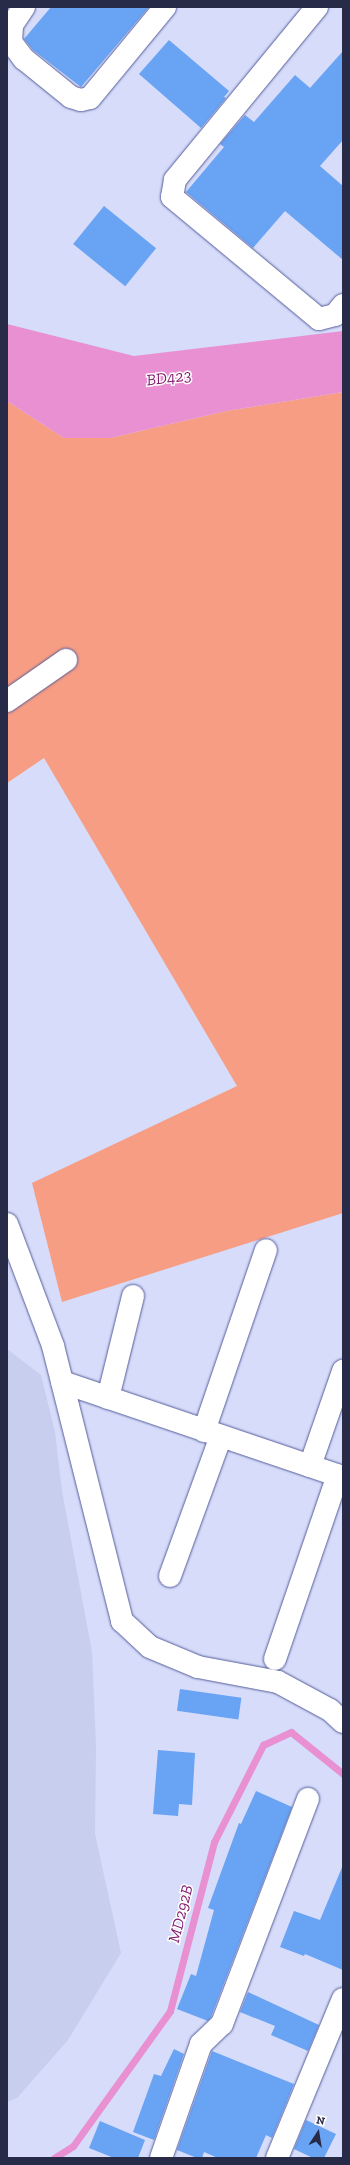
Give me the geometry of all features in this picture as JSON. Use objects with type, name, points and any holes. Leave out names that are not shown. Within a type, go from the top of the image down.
[{"type":"street","points":[[24,7],[12,24],[11,42],[24,59],[71,97],[81,100],[90,98],[165,7]]},
{"type":"street","points":[[316,7],[174,180],[172,197],[319,319],[335,315],[343,305]]},
{"type":"street","points":[[7,701],[66,660]]},
{"type":"street","points":[[7,1224],[53,1346],[122,1621],[150,1647],[198,1667],[278,1682],[330,1710],[343,1722]]},
{"type":"street","points":[[170,1576],[266,1250]]},
{"type":"street","points":[[108,1398],[132,1296]]},
{"type":"street","points":[[310,1466],[343,1371]]},
{"type":"street","points":[[62,1382],[340,1476],[275,1659]]},
{"type":"street","points":[[160,2158],[201,2044],[222,2024],[308,1799]]},
{"type":"street","points":[[277,2158],[343,1999]]},
{"type":"shaded area","points":[[343,392],[343,1213],[62,1302],[32,1183],[237,1086],[44,758],[7,783],[7,401],[64,438],[110,438],[226,411]]},
{"type":"shaded area","points":[[7,1349],[41,1375],[55,1432],[62,1491],[92,1652],[96,1746],[95,1834],[121,1953],[68,2040],[17,2098],[7,2102]]},
{"type":"water","name":"BD423","points":[[7,324],[134,356],[343,331],[343,392],[226,411],[110,438],[64,438],[7,401]]},
{"type":"building","points":[[51,7],[149,7],[81,87],[33,50],[24,39]]},
{"type":"building","points":[[169,40],[229,91],[224,97],[226,98],[201,128],[139,74]]},
{"type":"building","points":[[343,51],[343,140],[320,166],[343,186],[343,260],[285,211],[253,248],[186,192],[224,147],[220,144],[245,115],[254,122],[295,75],[310,88]]},
{"type":"building","points":[[104,206],[156,248],[125,286],[73,244]]},
{"type":"building","points":[[180,1689],[241,1698],[238,1719],[177,1711]]},
{"type":"building","points":[[158,1750],[195,1753],[192,1805],[179,1804],[178,1816],[153,1814]]},
{"type":"building","points":[[256,1791],[292,1807],[211,2017],[208,2021],[177,2009],[191,1974],[196,1976],[214,1910],[208,1908],[239,1823],[241,1824]]},
{"type":"building","points":[[343,1865],[343,1970],[305,1954],[304,1956],[280,1947],[294,1911],[320,1920]]},
{"type":"building","points":[[248,1992],[319,2025],[308,2051],[271,2035],[275,2026],[240,2012]]},
{"type":"building","points":[[174,2049],[184,2054],[154,2140],[133,2132],[154,2074],[161,2076]]},
{"type":"building","points":[[212,2051],[294,2084],[272,2138],[266,2135],[256,2158],[218,2158],[204,2152],[202,2158],[197,2158],[177,2150]]},
{"type":"building","points":[[306,2120],[336,2134],[324,2158],[313,2158],[294,2149]]},
{"type":"building","points":[[100,2121],[145,2140],[138,2158],[114,2158],[89,2148]]},
{"type":"waterway","name":"MD292B","points":[[54,2158],[73,2146],[170,2011],[214,1842],[263,1745],[291,1732],[343,1774]]}]
